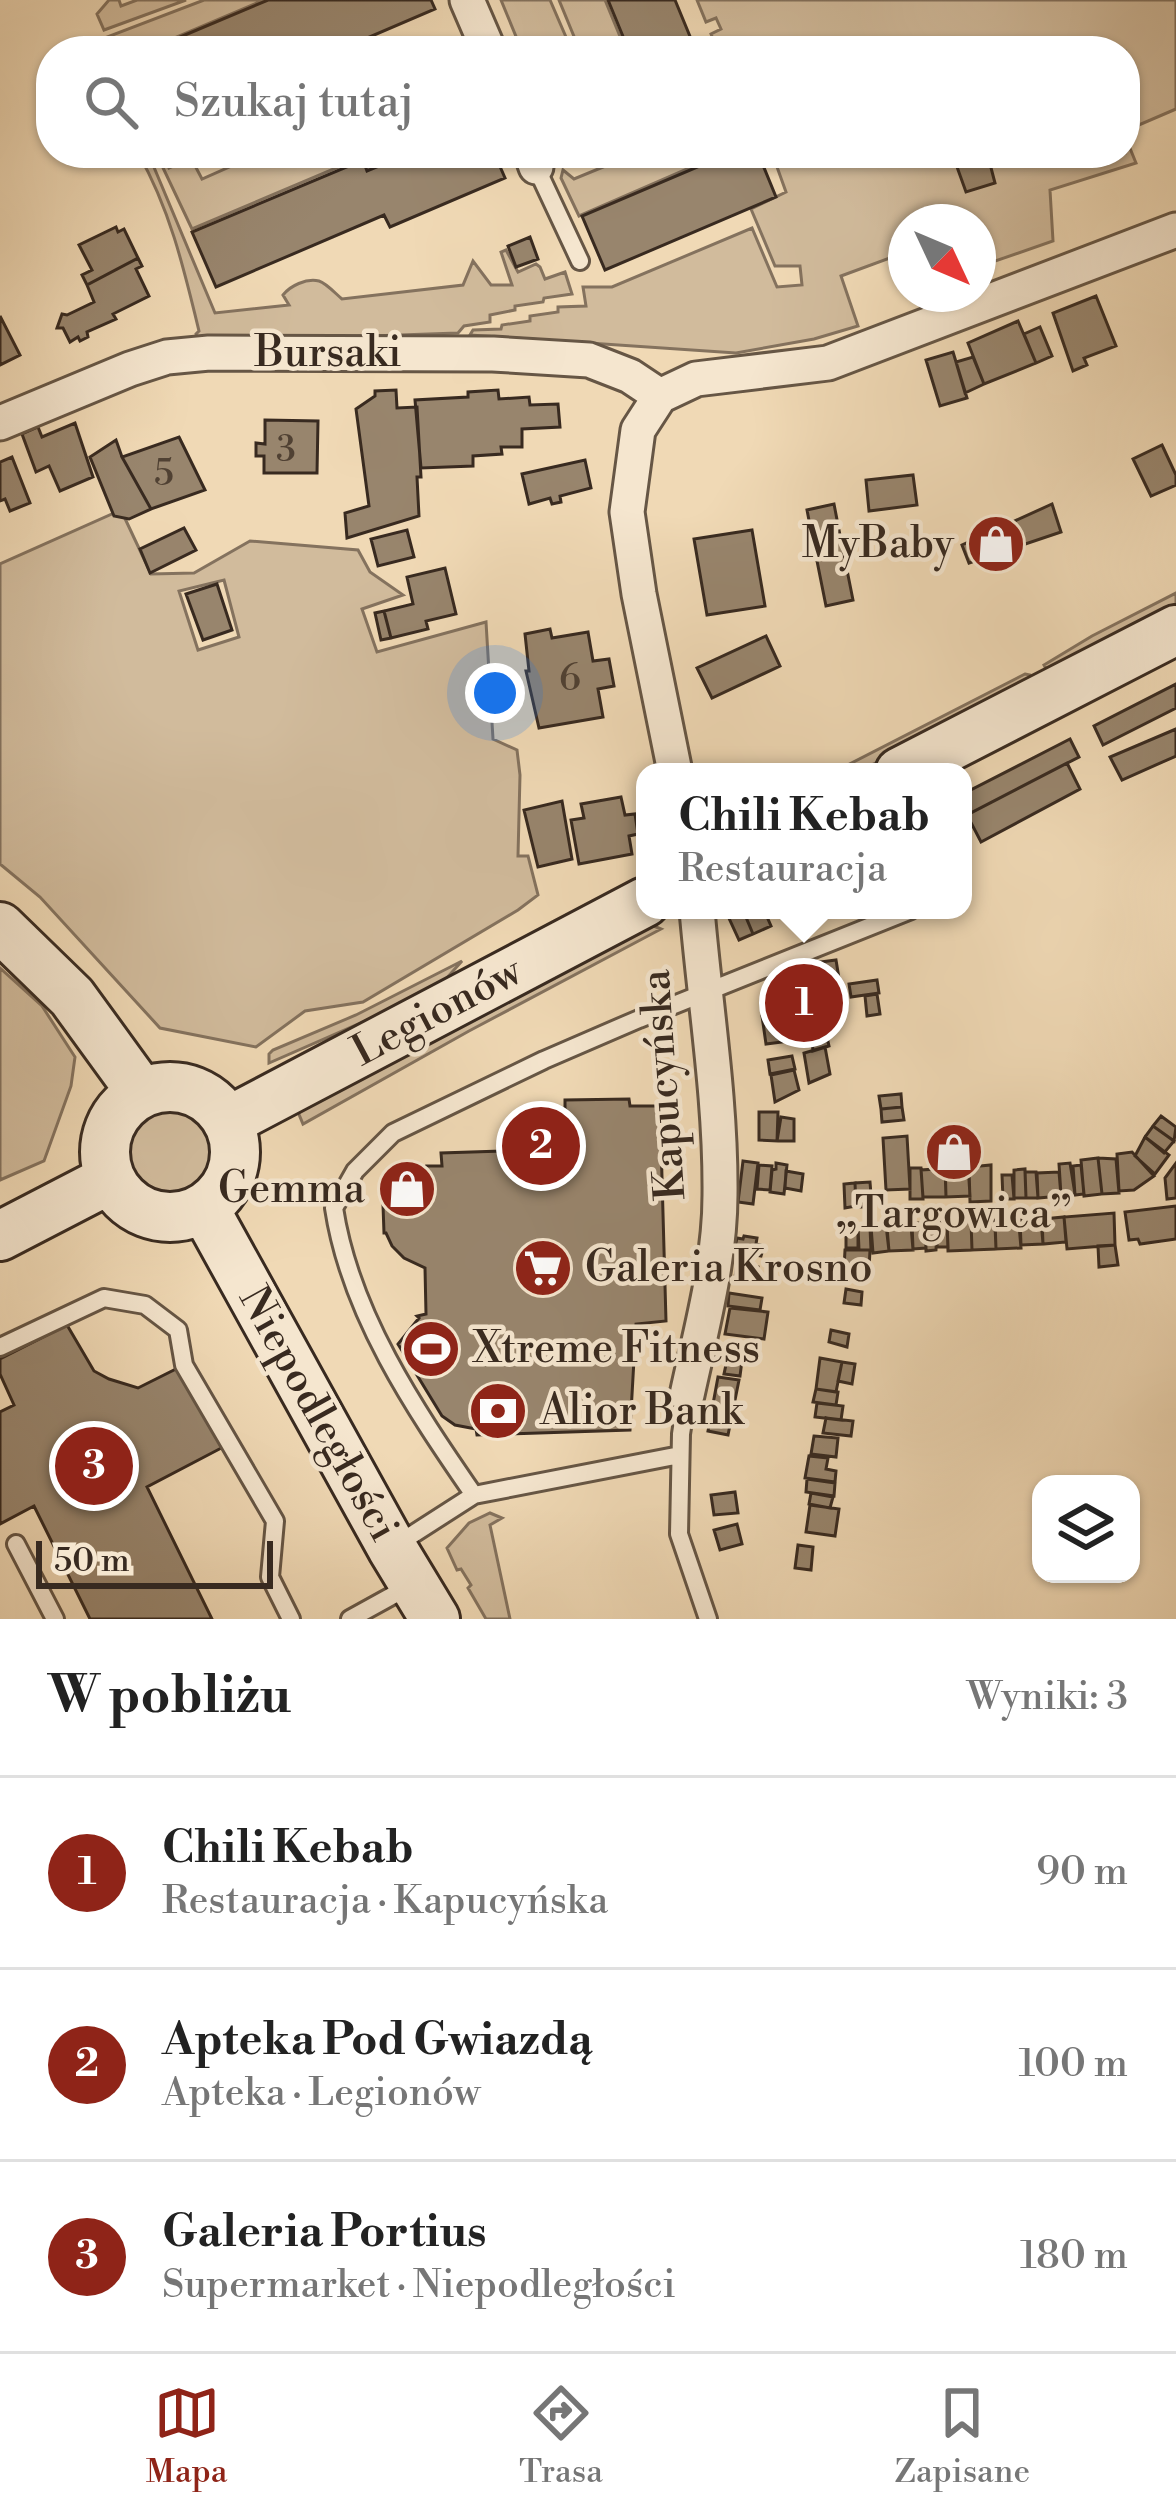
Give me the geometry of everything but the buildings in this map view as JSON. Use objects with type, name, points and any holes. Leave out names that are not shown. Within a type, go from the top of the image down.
[{"type":"main road","points":[[917,763],[1176,630]]},
{"type":"main road","name":"Legionów","points":[[229,1121],[636,907]]},
{"type":"main road","points":[[0,927],[72,997],[141,1092]]},
{"type":"main road","points":[[158,1087],[191,1089],[206,1096],[229,1121],[236,1160],[219,1196],[204,1208],[161,1217],[140,1210],[110,1179],[105,1160],[112,1120],[141,1092],[158,1087]]},
{"type":"main road","points":[[0,1236],[110,1179]]},
{"type":"main road","name":"Niepodległości","points":[[204,1208],[414,1584]]},
{"type":"street","points":[[467,0],[483,36]]},
{"type":"street","points":[[673,763],[627,512],[638,430],[660,396],[696,380],[829,363],[1176,230]]},
{"type":"street","name":"Bursaki","points":[[0,423],[130,369],[166,357],[209,352],[493,354],[590,360],[630,376],[660,396]]},
{"type":"street","name":"Kapucyńska","points":[[687,1395],[711,1285],[720,1199],[718,1120],[698,919]]},
{"type":"lane","points":[[538,168],[580,261]]},
{"type":"lane","points":[[474,1495],[381,1346],[342,1250],[334,1208],[356,1171],[393,1133],[544,1060],[888,919]]},
{"type":"lane","points":[[0,1347],[104,1298],[145,1305],[178,1330],[184,1365],[275,1521],[270,1577],[291,1619]]},
{"type":"lane","points":[[687,1395],[680,1433],[679,1534],[708,1619]]},
{"type":"lane","points":[[350,1619],[414,1584],[474,1495],[680,1455]]},
{"type":"lane","points":[[16,1544],[56,1619]]},
{"type":"shaded area","points":[[109,0],[119,0],[121,6],[137,0],[186,0],[104,30],[97,14]]},
{"type":"shaded area","points":[[204,0],[264,0],[179,36],[110,36]]},
{"type":"shaded area","points":[[501,0],[550,0],[566,36],[516,36]]},
{"type":"shaded area","points":[[559,0],[605,0],[620,36],[574,36]]},
{"type":"shaded area","points":[[697,0],[1176,0],[1176,109],[1140,125],[1140,36],[712,36],[721,29],[716,18],[706,22]]},
{"type":"shaded area","points":[[145,168],[154,168],[215,313],[289,305],[283,295],[309,281],[322,282],[342,299],[463,285],[473,261],[491,285],[512,285],[501,252],[506,250],[518,272],[536,264],[545,279],[565,272],[572,294],[515,306],[515,310],[490,315],[490,322],[464,326],[458,333],[198,342],[175,240]]},
{"type":"shaded area","points":[[163,168],[196,168],[202,179],[227,168],[336,168],[192,229]]},
{"type":"shaded area","points":[[601,168],[689,168],[579,216],[561,178],[563,170],[574,179]]},
{"type":"shaded area","points":[[777,168],[1120,168],[1050,190],[1053,241],[996,261],[996,204],[888,204],[888,259],[841,276],[858,326],[814,339],[736,353],[470,335],[473,330],[530,321],[530,316],[558,312],[558,307],[586,306],[583,287],[612,287],[752,228],[777,287],[802,285],[800,266],[775,266],[751,209],[786,192]]},
{"type":"shaded area","points":[[121,510],[151,574],[194,573],[250,541],[358,550],[370,572],[403,595],[362,609],[377,652],[486,622],[493,739],[517,750],[518,856],[528,856],[538,895],[363,1002],[305,1011],[256,1047],[160,1028],[40,897],[0,864],[0,564]],"holes":[[[224,580],[239,637],[198,650],[179,591]]]},
{"type":"shaded area","points":[[1176,593],[1176,606],[1048,672],[1044,665]]},
{"type":"shaded area","points":[[1030,675],[1032,683],[876,763],[852,763]]},
{"type":"shaded area","points":[[649,924],[661,929],[303,1124],[298,1112]]},
{"type":"shaded area","points":[[462,961],[436,990],[269,1063],[273,1050],[356,1015]]},
{"type":"shaded area","points":[[0,968],[42,1006],[75,1057],[71,1086],[44,1161],[0,1180]]},
{"type":"shaded area","points":[[168,1110],[198,1122],[210,1152],[198,1182],[168,1194],[138,1182],[126,1152],[138,1122]]},
{"type":"shaded area","points":[[490,1513],[502,1518],[490,1525],[510,1619],[486,1619],[447,1548],[469,1523]]},
{"type":"place","name":"MyBaby","points":[[996,544]]},
{"type":"place","name":"Chili Kebab","points":[[804,1003]]},
{"type":"place","name":"Apteka Pod Gwiazdą","points":[[541,1146]]},
{"type":"place","name":"„Targowica”","points":[[954,1152]]},
{"type":"place","name":"Gemma","points":[[407,1189]]},
{"type":"place","name":"Galeria Krosno","points":[[543,1268]]},
{"type":"place","name":"Xtreme Fitness","points":[[431,1349]]},
{"type":"place","name":"Alior Bank","points":[[498,1411]]},
{"type":"place","name":"Galeria Portius","points":[[94,1466]]}]
